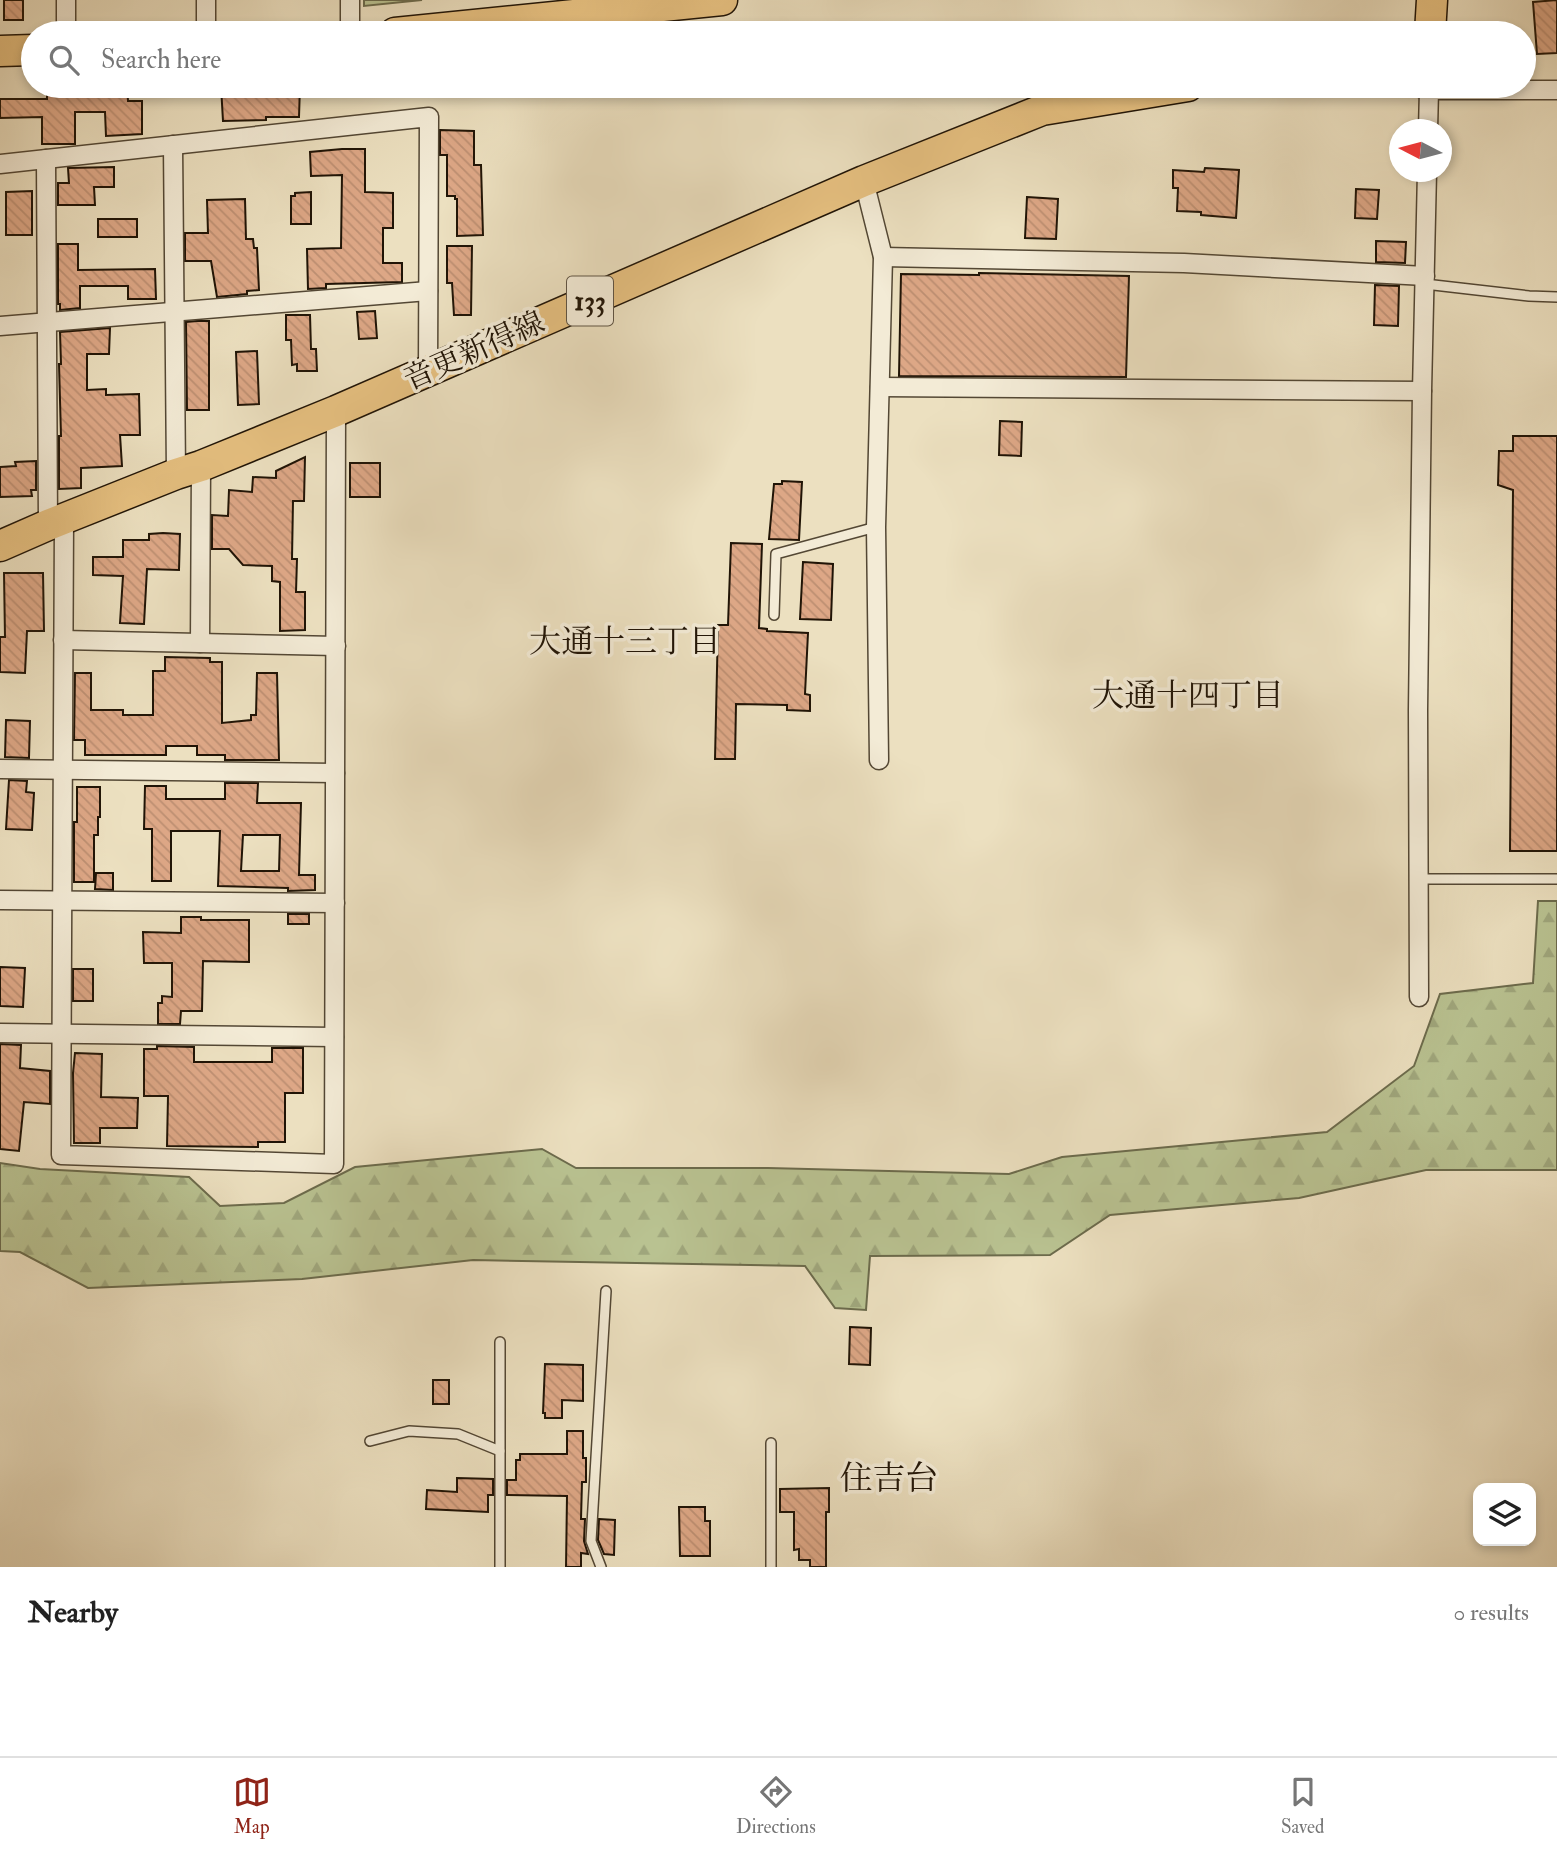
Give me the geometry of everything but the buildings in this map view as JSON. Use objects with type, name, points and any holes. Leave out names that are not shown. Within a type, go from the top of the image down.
[{"type":"main road","points":[[514,21],[722,0]]},
{"type":"main road","points":[[1431,21],[1432,0]]},
{"type":"main road","points":[[0,51],[21,50]]},
{"type":"main road","name":"音更新得線","points":[[0,546],[337,411],[864,181],[1042,110],[1115,98]]},
{"type":"street","points":[[66,0],[66,21]]},
{"type":"street","points":[[206,0],[206,21]]},
{"type":"street","points":[[350,0],[350,21]]},
{"type":"street","points":[[1536,90],[1557,90]]},
{"type":"street","points":[[1423,98],[1426,119]]},
{"type":"street","points":[[0,164],[429,117],[428,371]]},
{"type":"street","points":[[173,145],[175,312],[200,643]]},
{"type":"street","points":[[46,159],[47,323],[63,640],[61,1155],[334,1164],[337,411]]},
{"type":"street","points":[[864,181],[883,257],[876,527],[878,760]]},
{"type":"street","points":[[1419,998],[1422,391],[1427,182]]},
{"type":"street","points":[[883,257],[1184,263],[1425,280]]},
{"type":"street","points":[[0,326],[428,291]]},
{"type":"street","points":[[880,387],[1422,391]]},
{"type":"street","points":[[63,640],[336,646]]},
{"type":"street","points":[[0,769],[335,773]]},
{"type":"street","points":[[0,900],[335,904]]},
{"type":"street","points":[[0,1033],[334,1037]]},
{"type":"lane","points":[[1425,280],[1529,296],[1557,297]]},
{"type":"lane","points":[[774,615],[776,554],[876,527]]},
{"type":"lane","points":[[1419,879],[1557,879]]},
{"type":"lane","points":[[601,1567],[591,1541],[606,1291]]},
{"type":"lane","points":[[500,1342],[500,1567]]},
{"type":"lane","points":[[370,1441],[409,1431],[458,1434],[500,1451]]},
{"type":"lane","points":[[771,1443],[771,1567]]},
{"type":"green space","points":[[364,0],[422,0],[364,6]]},
{"type":"green space","points":[[1538,901],[1557,901],[1557,1170],[1426,1170],[1299,1198],[1110,1215],[1050,1255],[870,1256],[866,1310],[835,1308],[805,1266],[473,1260],[302,1279],[88,1288],[20,1252],[0,1251],[0,1163],[40,1169],[189,1177],[220,1206],[284,1203],[355,1167],[542,1149],[576,1168],[768,1168],[1009,1174],[1062,1157],[1327,1132],[1414,1066],[1440,994],[1533,983]]},
{"type":"district","name":"大通十三丁目","points":[[625,642]]},
{"type":"district","name":"大通十四丁目","points":[[1188,696]]},
{"type":"district","name":"住吉台","points":[[889,1478]]}]
